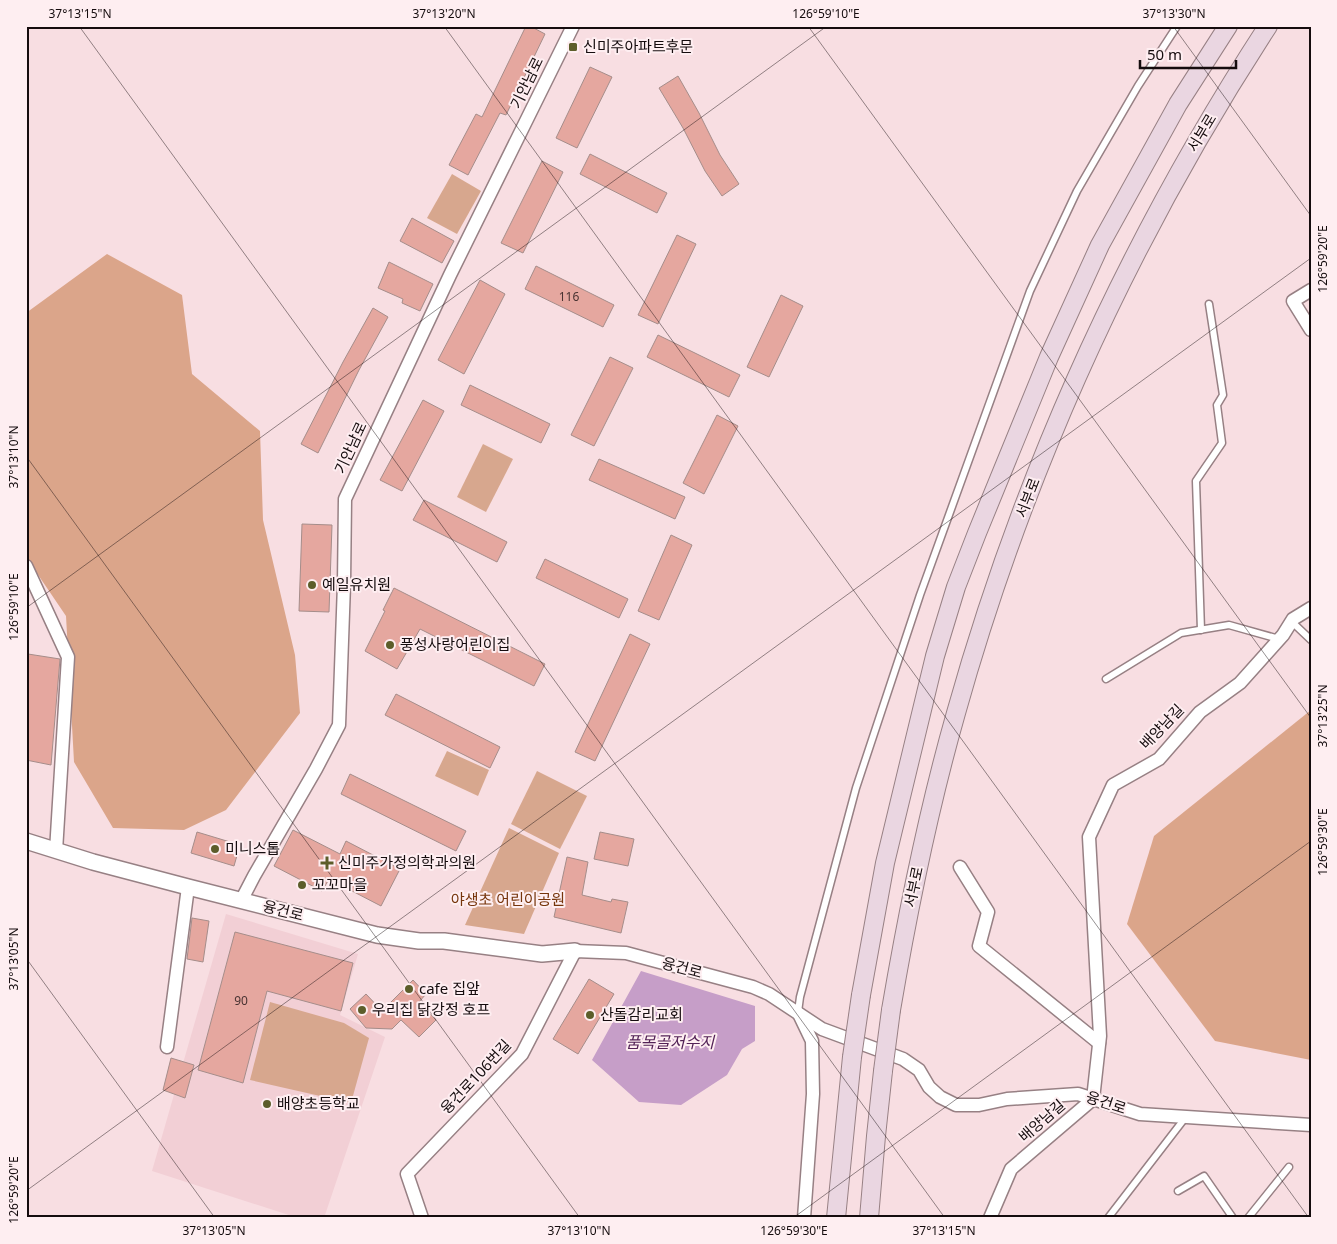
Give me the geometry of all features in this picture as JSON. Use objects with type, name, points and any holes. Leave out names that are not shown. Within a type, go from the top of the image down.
[{"type":"main road","points":[[836,1218],[852,1058],[861,995],[885,863],[934,656],[956,587],[1045,366],[1100,246],[1178,104],[1228,26]]},
{"type":"main road","name":"서부로","points":[[870,1218],[876,1136],[891,1010],[916,877],[956,714],[992,597],[1037,473],[1082,366],[1166,193],[1242,65],[1268,26]]},
{"type":"street","name":"기안남로","points":[[241,901],[339,725],[345,499],[450,275],[573,26]]},
{"type":"street","points":[[1311,290],[1294,301],[1311,330]]},
{"type":"street","points":[[26,566],[68,657],[56,850]]},
{"type":"street","name":"배양남길","points":[[990,1218],[1011,1169],[1093,1099],[1100,1036],[1089,837],[1113,785],[1159,759],[1200,712],[1240,683],[1280,639],[1292,619],[1311,608]]},
{"type":"street","name":"융건로","points":[[26,841],[188,887],[377,935],[419,941],[444,941],[542,954],[575,951],[626,953],[753,987],[769,994],[822,1029],[903,1059],[919,1070],[929,1087],[940,1097],[956,1105],[979,1105],[1007,1099],[1078,1094],[1140,1114],[1311,1125]]},
{"type":"street","points":[[960,868],[988,912],[979,946],[1099,1043]]},
{"type":"street","points":[[166,1048],[188,887]]},
{"type":"street","name":"융건로106번길","points":[[422,1218],[406,1174],[522,1054],[575,951]]},
{"type":"street","points":[[798,1012],[812,1041],[813,1094],[804,1218]]},
{"type":"lane","points":[[798,1012],[800,997],[856,788],[920,595],[1030,291],[1077,191],[1138,86],[1177,26]]},
{"type":"lane","points":[[1201,630],[1196,481],[1222,443],[1217,405],[1223,395],[1209,304]]},
{"type":"lane","points":[[1291,622],[1311,640]]},
{"type":"lane","points":[[1106,680],[1181,633],[1229,625],[1280,639]]},
{"type":"lane","points":[[1108,1218],[1186,1117]]},
{"type":"lane","points":[[1248,1218],[1289,1166]]},
{"type":"lane","points":[[1178,1191],[1204,1176],[1233,1218]]},
{"type":"shaded area","points":[[107,254],[182,295],[192,374],[260,431],[263,520],[295,655],[300,713],[226,810],[184,830],[113,828],[74,762],[66,616],[26,557],[26,313]]},
{"type":"shaded area","points":[[1311,710],[1311,1060],[1215,1041],[1127,924],[1154,836]]},
{"type":"shaded area","name":"배양초등학교","points":[[226,914],[358,954],[340,1015],[385,1037],[324,1218],[298,1218],[152,1171]]},
{"type":"green space","points":[[452,174],[481,191],[457,234],[427,218]]},
{"type":"green space","points":[[483,444],[513,459],[486,512],[457,497]]},
{"type":"green space","points":[[447,751],[489,770],[478,796],[435,776]]},
{"type":"green space","points":[[537,771],[587,796],[560,849],[511,824]]},
{"type":"green space","name":"야생초 어린이공원","points":[[509,828],[559,853],[524,934],[465,925]]},
{"type":"green space","points":[[270,1002],[344,1023],[369,1038],[351,1103],[250,1080]]},
{"type":"water","name":"품목골저수지","points":[[641,971],[755,1006],[755,1041],[742,1049],[727,1075],[681,1105],[639,1102],[592,1060]]},
{"type":"building","points":[[526,26],[530,26],[545,34],[506,115],[500,113],[468,175],[449,165],[476,114],[482,117]]},
{"type":"building","points":[[590,67],[612,77],[577,148],[556,138]]},
{"type":"building","points":[[678,76],[720,155],[739,184],[722,196],[705,171],[683,128],[659,88]]},
{"type":"building","points":[[590,154],[667,193],[657,213],[580,174]]},
{"type":"building","points":[[542,161],[563,172],[523,253],[501,243]]},
{"type":"building","points":[[412,218],[454,241],[442,263],[400,241]]},
{"type":"building","points":[[677,235],[696,244],[658,324],[638,315]]},
{"type":"building","points":[[389,262],[433,284],[420,311],[402,303],[403,299],[378,288]]},
{"type":"building","points":[[536,266],[614,305],[603,327],[525,289]]},
{"type":"building","points":[[480,280],[505,294],[464,374],[438,360]]},
{"type":"building","points":[[781,295],[803,306],[769,377],[747,367]]},
{"type":"building","points":[[373,308],[388,317],[359,370],[318,453],[301,444]]},
{"type":"building","points":[[658,335],[740,375],[729,397],[647,357]]},
{"type":"building","points":[[610,357],[633,368],[594,446],[571,435]]},
{"type":"building","points":[[470,385],[550,424],[541,443],[461,405]]},
{"type":"building","points":[[423,400],[444,411],[402,491],[380,480]]},
{"type":"building","points":[[717,415],[738,426],[704,494],[683,483]]},
{"type":"building","points":[[599,459],[685,497],[675,519],[589,480]]},
{"type":"building","points":[[424,500],[507,542],[497,562],[413,520]]},
{"type":"building","points":[[302,524],[332,525],[329,612],[299,611]]},
{"type":"building","points":[[671,535],[692,545],[659,620],[638,611]]},
{"type":"building","points":[[545,559],[628,599],[619,618],[536,578]]},
{"type":"building","points":[[394,588],[545,664],[534,686],[420,629],[397,669],[365,651]]},
{"type":"building","points":[[630,634],[650,644],[595,761],[575,752]]},
{"type":"building","points":[[28,654],[60,659],[51,765],[26,760],[26,664]]},
{"type":"building","points":[[396,694],[500,747],[490,768],[385,715]]},
{"type":"building","points":[[350,774],[466,831],[456,851],[341,794]]},
{"type":"building","points":[[293,830],[340,854],[346,841],[400,869],[381,906],[329,879],[322,891],[274,866]]},
{"type":"building","name":"미니스톱","points":[[197,832],[240,845],[234,866],[191,853]]},
{"type":"building","points":[[600,832],[634,839],[628,866],[594,859]]},
{"type":"building","points":[[567,857],[588,862],[582,895],[611,902],[612,899],[628,902],[621,933],[554,917]]},
{"type":"building","points":[[192,918],[209,921],[203,962],[187,959]]},
{"type":"building","name":"배양초등학교","points":[[235,932],[353,963],[341,1011],[267,991],[243,1083],[198,1070]]},
{"type":"building","points":[[589,979],[614,994],[578,1054],[553,1039]]},
{"type":"building","points":[[413,980],[426,994],[419,1002],[436,1020],[419,1037],[401,1020],[392,1029],[366,1028],[350,1009],[366,994],[382,1011]]},
{"type":"building","points":[[171,1058],[194,1065],[185,1098],[163,1090]]},
{"type":"place","name":"신미주아파트후문","points":[[573,47]]},
{"type":"place","name":"예일유치원","points":[[312,585]]},
{"type":"place","name":"풍성사랑어린이집","points":[[390,645]]},
{"type":"place","name":"미니스톱","points":[[215,849]]},
{"type":"place","name":"신미주가정의학과의원","points":[[327,863]]},
{"type":"place","name":"꼬꼬마을","points":[[302,885]]},
{"type":"place","name":"cafe 집앞","points":[[409,989]]},
{"type":"place","name":"우리집 닭강정 호프","points":[[362,1010]]},
{"type":"place","name":"산돌감리교회","points":[[590,1015]]},
{"type":"place","name":"배양초등학교","points":[[267,1104]]}]
